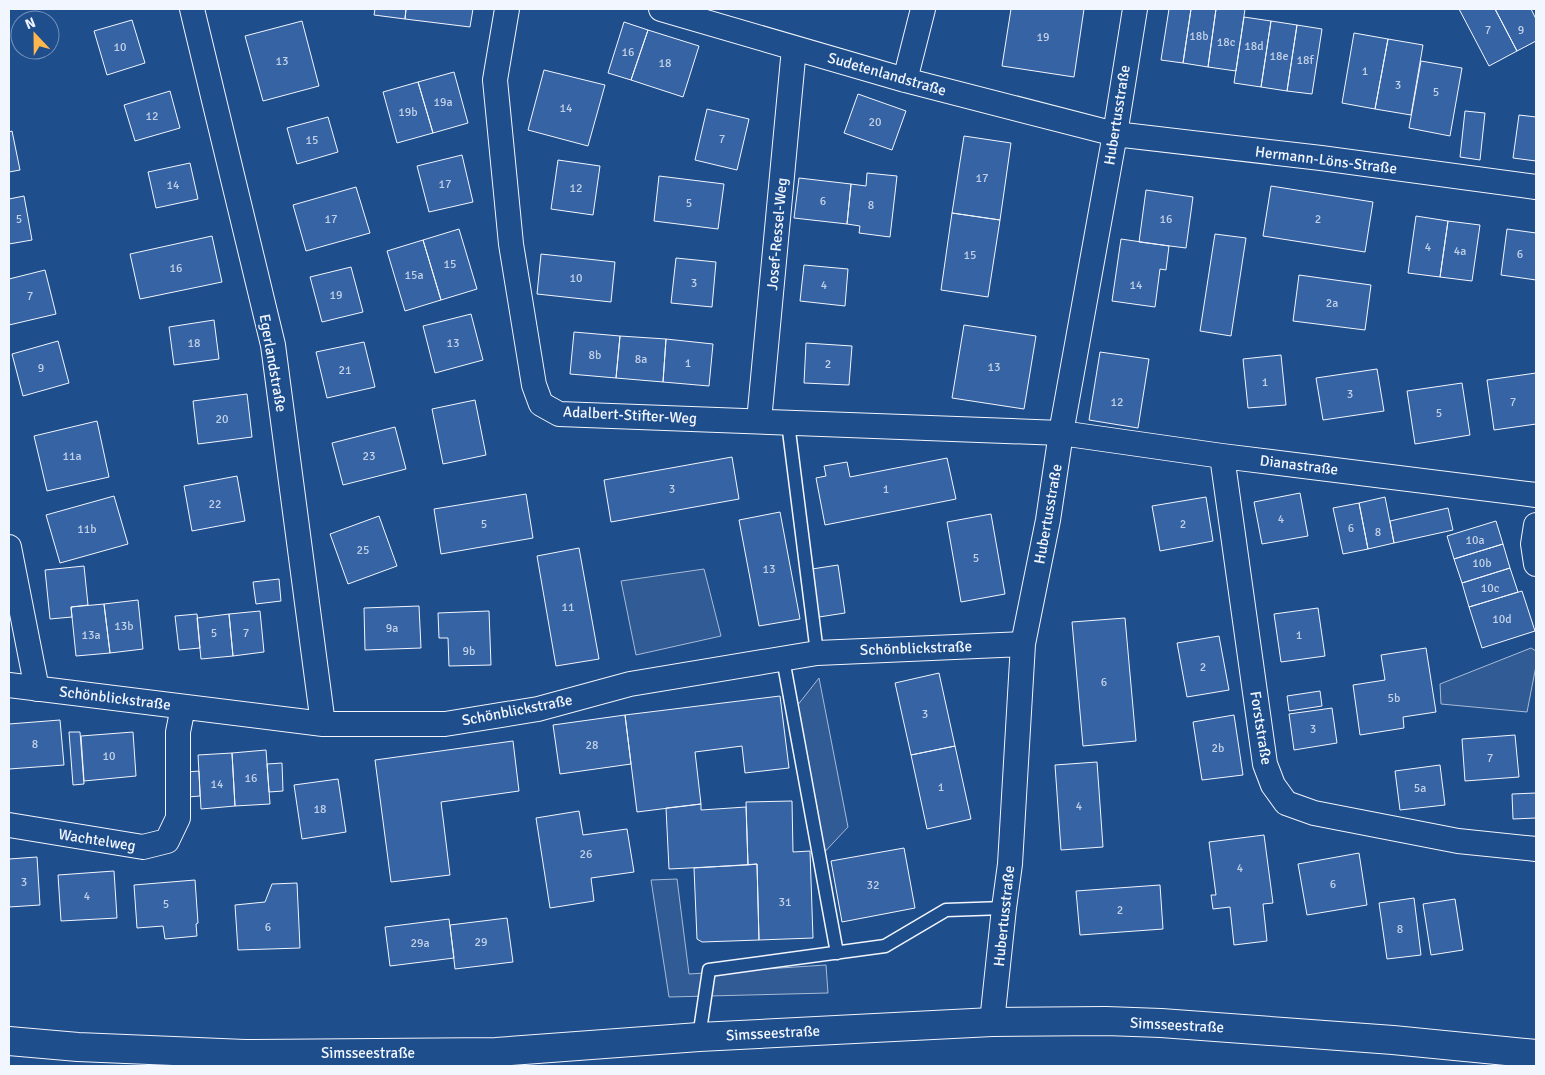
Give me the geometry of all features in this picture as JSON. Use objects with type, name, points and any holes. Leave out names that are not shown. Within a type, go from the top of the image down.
[{"type":"main road","name":"Simsseestraße","points":[[9,1041],[78,1047],[245,1054],[496,1052],[699,1037],[992,1022],[1106,1021],[1393,1040],[1536,1054]]},
{"type":"street","name":"Egerlandstraße","points":[[192,9],[273,344],[323,724]]},
{"type":"street","name":"Adalbert-Stifter-Weg","points":[[507,9],[495,80],[511,244],[534,385],[542,404],[559,414],[1061,433]]},
{"type":"street","name":"Sudetenlandstraße","points":[[660,9],[905,80],[1114,134]]},
{"type":"street","points":[[905,80],[923,9]]},
{"type":"street","name":"Hubertusstraße","points":[[992,1022],[1010,864],[1023,644],[1048,520],[1061,433],[1135,9]]},
{"type":"street","name":"Josef-Ressel-Weg","points":[[759,421],[794,48]]},
{"type":"street","name":"Hermann-Löns-Straße","points":[[1114,134],[1312,157],[1536,188]]},
{"type":"street","name":"Dianastraße","points":[[1061,433],[1222,456],[1536,495]]},
{"type":"street","name":"Forststraße","points":[[1222,456],[1265,764],[1273,785],[1286,803],[1314,813],[1458,841],[1536,849]]},
{"type":"street","points":[[1536,525],[1533,544],[1536,564]]},
{"type":"street","points":[[9,547],[37,689]]},
{"type":"street","name":"Schönblickstraße","points":[[9,685],[323,724],[445,724],[538,709],[630,684],[817,652],[1023,644]]},
{"type":"street","name":"Wachtelweg","points":[[9,825],[144,847],[168,841],[178,818],[178,732],[183,707]]},
{"type":"lane","points":[[788,423],[817,652]]},
{"type":"lane","points":[[783,659],[837,953]]},
{"type":"lane","points":[[699,1037],[709,970],[885,946],[946,910],[1004,908]]},
{"type":"shaded area","points":[[704,569],[721,636],[636,655],[621,581]]},
{"type":"shaded area","points":[[1531,648],[1536,651],[1536,666],[1527,712],[1441,704],[1440,684]]},
{"type":"shaded area","points":[[819,678],[848,827],[819,858],[793,711]]},
{"type":"shaded area","points":[[677,879],[689,974],[826,965],[828,993],[669,997],[651,880]]},
{"type":"building","points":[[375,9],[406,9],[405,19],[374,15]]},
{"type":"building","points":[[406,9],[473,9],[470,27],[405,19]]},
{"type":"building","points":[[1011,9],[1084,9],[1074,77],[1002,66]]},
{"type":"building","points":[[1169,9],[1191,9],[1183,63],[1161,60]]},
{"type":"building","points":[[1191,9],[1216,9],[1208,67],[1183,63]]},
{"type":"building","points":[[1216,9],[1245,9],[1236,71],[1208,67]]},
{"type":"building","points":[[1459,9],[1495,9],[1517,51],[1489,66]]},
{"type":"building","points":[[1495,9],[1531,9],[1536,19],[1536,41],[1517,51]]},
{"type":"building","points":[[1244,17],[1271,21],[1261,87],[1234,83]]},
{"type":"building","points":[[132,20],[145,63],[107,75],[94,31]]},
{"type":"building","points":[[302,21],[319,86],[263,101],[245,36]]},
{"type":"building","points":[[1271,21],[1297,25],[1287,91],[1261,87]]},
{"type":"building","points":[[624,22],[648,30],[631,80],[608,73]]},
{"type":"building","points":[[1297,25],[1322,29],[1312,94],[1287,91]]},
{"type":"building","points":[[648,30],[699,46],[683,97],[631,80]]},
{"type":"building","points":[[1354,33],[1388,39],[1375,109],[1342,103]]},
{"type":"building","points":[[1388,39],[1423,45],[1411,115],[1375,109]]},
{"type":"building","points":[[1421,61],[1462,68],[1450,136],[1409,128]]},
{"type":"building","points":[[544,70],[605,85],[588,146],[528,130]]},
{"type":"building","points":[[454,72],[468,123],[433,133],[418,82]]},
{"type":"building","points":[[418,82],[433,133],[397,143],[383,92]]},
{"type":"building","points":[[170,91],[180,128],[135,141],[124,105]]},
{"type":"building","points":[[858,94],[906,111],[892,150],[844,133]]},
{"type":"building","points":[[707,109],[749,119],[737,170],[695,160]]},
{"type":"building","points":[[1465,111],[1485,113],[1480,160],[1460,157]]},
{"type":"building","points":[[1519,115],[1536,117],[1536,161],[1513,158]]},
{"type":"building","points":[[328,117],[338,152],[297,164],[287,128]]},
{"type":"building","points":[[12,131],[20,170],[9,172],[9,132]]},
{"type":"building","points":[[964,136],[1011,143],[1000,220],[952,213]]},
{"type":"building","points":[[462,155],[473,202],[429,212],[417,166]]},
{"type":"building","points":[[558,160],[600,166],[593,215],[551,209]]},
{"type":"building","points":[[190,163],[198,199],[156,208],[148,172]]},
{"type":"building","points":[[867,173],[897,176],[890,237],[859,233],[860,226],[847,224],[851,184],[866,186]]},
{"type":"building","points":[[659,176],[724,184],[718,229],[654,221]]},
{"type":"building","points":[[799,178],[851,184],[847,224],[794,218]]},
{"type":"building","points":[[1271,186],[1373,202],[1365,252],[1263,236]]},
{"type":"building","points":[[356,187],[370,233],[306,251],[293,205]]},
{"type":"building","points":[[1146,190],[1193,197],[1186,248],[1139,242]]},
{"type":"building","points":[[24,196],[32,240],[9,244],[9,199]]},
{"type":"building","points":[[952,213],[1000,220],[988,297],[941,290]]},
{"type":"building","points":[[1416,216],[1448,221],[1440,277],[1408,273]]},
{"type":"building","points":[[1448,221],[1480,225],[1472,281],[1440,277]]},
{"type":"building","points":[[459,229],[477,289],[441,300],[423,240]]},
{"type":"building","points":[[1507,229],[1536,233],[1536,280],[1501,275]]},
{"type":"building","points":[[1215,234],[1246,238],[1231,336],[1200,331]]},
{"type":"building","points":[[212,236],[222,282],[140,299],[130,254]]},
{"type":"building","points":[[1121,239],[1169,246],[1166,270],[1160,269],[1155,307],[1112,301]]},
{"type":"building","points":[[423,240],[441,300],[405,311],[387,251]]},
{"type":"building","points":[[541,254],[615,262],[611,302],[537,294]]},
{"type":"building","points":[[676,258],[716,262],[712,307],[671,303]]},
{"type":"building","points":[[804,265],[848,269],[845,306],[800,301]]},
{"type":"building","points":[[351,267],[363,312],[322,322],[310,277]]},
{"type":"building","points":[[45,270],[56,314],[9,325],[9,279]]},
{"type":"building","points":[[1299,275],[1371,285],[1365,330],[1293,321]]},
{"type":"building","points":[[471,314],[483,360],[435,373],[423,326]]},
{"type":"building","points":[[214,320],[219,359],[174,365],[169,327]]},
{"type":"building","points":[[964,325],[1036,336],[1024,409],[952,398]]},
{"type":"building","points":[[574,332],[620,336],[616,378],[570,374]]},
{"type":"building","points":[[620,336],[666,339],[663,382],[616,378]]},
{"type":"building","points":[[666,339],[713,344],[709,386],[663,382]]},
{"type":"building","points":[[58,341],[69,383],[23,396],[12,354]]},
{"type":"building","points":[[364,342],[375,387],[327,398],[316,352]]},
{"type":"building","points":[[806,343],[852,346],[849,385],[804,383]]},
{"type":"building","points":[[1100,352],[1149,359],[1138,428],[1089,420]]},
{"type":"building","points":[[1281,355],[1286,405],[1248,408],[1243,359]]},
{"type":"building","points":[[1377,369],[1384,411],[1323,420],[1316,378]]},
{"type":"building","points":[[1536,373],[1536,424],[1494,430],[1487,380]]},
{"type":"building","points":[[1462,383],[1470,435],[1415,444],[1407,391]]},
{"type":"building","points":[[247,394],[252,437],[198,444],[193,401]]},
{"type":"building","points":[[475,400],[486,455],[443,464],[432,409]]},
{"type":"building","points":[[97,421],[109,477],[47,491],[34,436]]},
{"type":"building","points":[[395,427],[406,469],[343,485],[332,443]]},
{"type":"building","points":[[732,457],[739,499],[611,522],[604,480]]},
{"type":"building","points":[[947,458],[956,499],[825,525],[816,478],[826,476],[824,466],[847,462],[850,477]]},
{"type":"building","points":[[237,476],[245,521],[192,531],[184,486]]},
{"type":"building","points":[[1300,493],[1308,536],[1262,544],[1254,502]]},
{"type":"building","points":[[526,494],[533,538],[441,554],[434,509]]},
{"type":"building","points":[[114,496],[128,544],[60,563],[46,515]]},
{"type":"building","points":[[1206,497],[1213,541],[1160,551],[1152,506]]},
{"type":"building","points":[[1385,497],[1394,543],[1368,549],[1359,503]]},
{"type":"building","points":[[1359,503],[1368,549],[1343,554],[1333,508]]},
{"type":"building","points":[[1448,508],[1453,530],[1394,543],[1390,521]]},
{"type":"building","points":[[780,512],[800,619],[759,626],[739,520]]},
{"type":"building","points":[[991,514],[1005,594],[961,602],[947,522]]},
{"type":"building","points":[[379,516],[397,566],[348,584],[330,534]]},
{"type":"building","points":[[1496,521],[1503,544],[1454,559],[1447,536]]},
{"type":"building","points":[[1503,544],[1510,568],[1462,583],[1454,559]]},
{"type":"building","points":[[579,548],[599,659],[556,666],[537,556]]},
{"type":"building","points":[[838,565],[845,613],[819,617],[812,569]]},
{"type":"building","points":[[84,566],[88,605],[71,607],[72,617],[50,619],[45,570]]},
{"type":"building","points":[[1510,568],[1518,592],[1469,607],[1462,583]]},
{"type":"building","points":[[279,579],[281,601],[256,604],[253,582]]},
{"type":"building","points":[[1522,591],[1535,631],[1482,648],[1469,607]]},
{"type":"building","points":[[138,600],[143,649],[110,653],[104,604]]},
{"type":"building","points":[[104,604],[110,653],[76,656],[71,607]]},
{"type":"building","points":[[419,606],[421,648],[365,650],[364,608]]},
{"type":"building","points":[[1318,608],[1325,656],[1281,662],[1274,614]]},
{"type":"building","points":[[260,611],[264,652],[233,656],[229,614]]},
{"type":"building","points":[[489,611],[491,665],[449,666],[448,638],[439,638],[438,613]]},
{"type":"building","points":[[197,614],[200,648],[179,650],[175,616]]},
{"type":"building","points":[[229,614],[233,656],[201,659],[197,618]]},
{"type":"building","points":[[1125,618],[1136,741],[1083,746],[1072,622]]},
{"type":"building","points":[[1219,636],[1229,690],[1187,697],[1177,643]]},
{"type":"building","points":[[1426,648],[1436,712],[1403,717],[1404,728],[1360,735],[1353,685],[1385,680],[1381,655]]},
{"type":"building","points":[[939,673],[955,746],[911,755],[895,683]]},
{"type":"building","points":[[1320,691],[1322,706],[1289,711],[1287,696]]},
{"type":"building","points":[[780,696],[789,768],[745,773],[742,746],[695,752],[701,804],[637,812],[625,715]]},
{"type":"building","points":[[1332,708],[1337,743],[1294,750],[1289,714]]},
{"type":"building","points":[[625,715],[631,764],[560,774],[553,725]]},
{"type":"building","points":[[1234,715],[1243,775],[1202,780],[1193,722]]},
{"type":"building","points":[[60,720],[64,765],[9,769],[9,724]]},
{"type":"building","points":[[69,732],[80,732],[84,784],[73,785]]},
{"type":"building","points":[[133,732],[136,776],[84,781],[81,736]]},
{"type":"building","points":[[1515,735],[1519,777],[1465,781],[1462,739]]},
{"type":"building","points":[[513,741],[519,791],[441,802],[450,875],[391,882],[375,760]]},
{"type":"building","points":[[955,746],[971,819],[927,829],[911,755]]},
{"type":"building","points":[[266,750],[270,804],[235,806],[232,753]]},
{"type":"building","points":[[232,753],[235,806],[201,809],[198,755]]},
{"type":"building","points":[[1097,762],[1103,847],[1061,850],[1055,765]]},
{"type":"building","points":[[282,763],[283,791],[269,792],[267,764]]},
{"type":"building","points":[[1440,765],[1445,805],[1400,810],[1395,771]]},
{"type":"building","points":[[199,771],[200,796],[188,797],[187,772]]},
{"type":"building","points":[[338,779],[346,832],[302,839],[294,785]]},
{"type":"building","points":[[1536,793],[1536,818],[1513,819],[1512,794]]},
{"type":"building","points":[[792,801],[793,852],[810,851],[813,938],[759,940],[757,864],[748,865],[746,802]]},
{"type":"building","points":[[701,804],[701,810],[746,807],[748,865],[669,869],[666,808]]},
{"type":"building","points":[[579,811],[583,835],[627,829],[634,872],[591,878],[594,901],[550,908],[536,818]]},
{"type":"building","points":[[1264,835],[1273,903],[1263,904],[1267,941],[1234,945],[1230,907],[1213,909],[1211,895],[1216,895],[1209,842]]},
{"type":"building","points":[[904,848],[915,908],[842,922],[831,861]]},
{"type":"building","points":[[1359,853],[1367,905],[1307,915],[1298,864]]},
{"type":"building","points":[[37,857],[40,905],[9,907],[9,859]]},
{"type":"building","points":[[757,864],[759,940],[702,942],[697,939],[694,868]]},
{"type":"building","points":[[114,871],[117,918],[61,921],[58,875]]},
{"type":"building","points":[[195,880],[197,936],[165,939],[163,926],[137,928],[134,885]]},
{"type":"building","points":[[297,883],[300,948],[238,950],[235,905],[265,902],[272,884]]},
{"type":"building","points":[[1160,885],[1163,929],[1080,935],[1076,891]]},
{"type":"building","points":[[1414,898],[1421,955],[1387,959],[1379,903]]},
{"type":"building","points":[[1455,899],[1463,950],[1431,955],[1423,904]]},
{"type":"building","points":[[507,918],[513,962],[455,969],[450,925]]},
{"type":"building","points":[[449,919],[454,958],[390,966],[385,927]]}]
